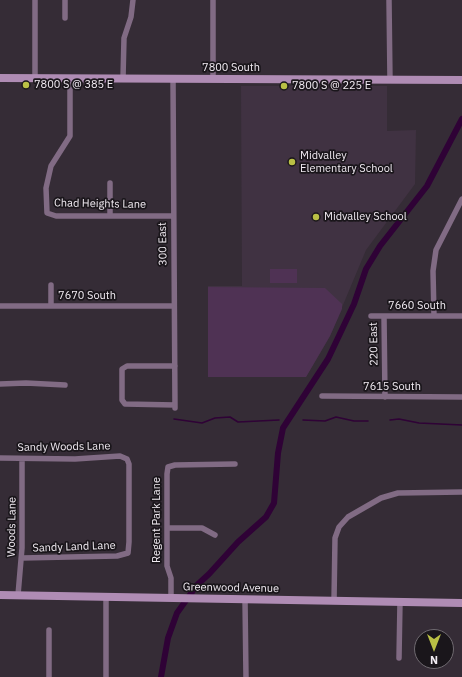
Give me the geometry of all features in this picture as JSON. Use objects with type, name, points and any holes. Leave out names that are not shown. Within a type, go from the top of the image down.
[{"type":"main road","name":"7800 South","points":[[0,78],[462,80]]},
{"type":"main road","name":"Greenwood Avenue","points":[[0,595],[462,603]]},
{"type":"street","points":[[35,0],[35,78]]},
{"type":"street","points":[[65,0],[65,18]]},
{"type":"street","points":[[123,78],[124,38],[131,17],[133,0]]},
{"type":"street","points":[[213,0],[213,79]]},
{"type":"street","points":[[390,0],[390,80]]},
{"type":"street","name":"Chad Heights Lane","points":[[70,78],[70,136],[51,166],[46,188],[47,213],[56,216],[173,216]]},
{"type":"street","name":"300 East","points":[[173,79],[173,216],[175,366],[175,407],[125,404],[122,400],[122,372],[124,367],[175,366]]},
{"type":"street","points":[[110,182],[110,216]]},
{"type":"street","points":[[434,316],[434,259],[440,240],[462,199]]},
{"type":"street","points":[[454,213],[462,213]]},
{"type":"street","points":[[51,285],[51,306]]},
{"type":"street","name":"7670 South","points":[[0,306],[174,306]]},
{"type":"street","name":"7660 South","points":[[371,316],[462,316]]},
{"type":"street","name":"220 East","points":[[384,316],[385,397]]},
{"type":"street","points":[[0,384],[26,383],[65,385]]},
{"type":"street","name":"7615 South","points":[[322,396],[462,397]]},
{"type":"street","name":"Sandy Woods Lane","points":[[0,458],[120,456],[127,459]]},
{"type":"street","name":"Woods Lane","points":[[18,595],[18,576],[22,558],[22,458]]},
{"type":"street","name":"Sandy Land Lane","points":[[22,558],[117,556],[128,554],[129,527],[127,459]]},
{"type":"street","name":"Regent Park Lane","points":[[174,598],[171,578],[167,566],[167,474],[170,466],[235,464]]},
{"type":"street","points":[[334,601],[335,538],[339,527],[348,517],[381,498],[398,493],[462,492]]},
{"type":"street","points":[[167,528],[202,528],[215,535]]},
{"type":"street","points":[[106,597],[106,677]]},
{"type":"street","points":[[245,600],[246,677]]},
{"type":"street","points":[[400,602],[400,658]]},
{"type":"street","points":[[49,630],[49,677]]},
{"type":"shaded area","name":"Midvalley School","points":[[241,86],[387,86],[387,131],[416,130],[415,184],[366,250],[330,336],[306,377],[208,377],[208,286],[242,286]]},
{"type":"shaded area","points":[[270,269],[297,269],[297,283],[270,283]]},
{"type":"shaded area","points":[[208,287],[325,288],[342,304],[342,309],[330,336],[306,377],[208,377]]},
{"type":"waterway","points":[[161,677],[168,638],[177,613],[197,585],[238,542],[266,517],[274,503],[278,453],[283,428],[328,359],[354,304],[366,269],[380,246],[427,186],[462,119]]},
{"type":"waterway","points":[[174,419],[202,423],[215,418],[230,417],[238,422],[279,420]]},
{"type":"waterway","points":[[303,420],[325,421],[336,417],[354,421],[368,421]]},
{"type":"waterway","points":[[390,420],[399,419],[419,423],[462,425]]},
{"type":"place","name":"7800 S @ 385 E","points":[[26,85]]},
{"type":"place","name":"7800 S @ 225 E","points":[[284,86]]},
{"type":"place","name":"Midvalley Elementary School","points":[[292,162]]},
{"type":"place","name":"Midvalley School","points":[[316,217]]}]
